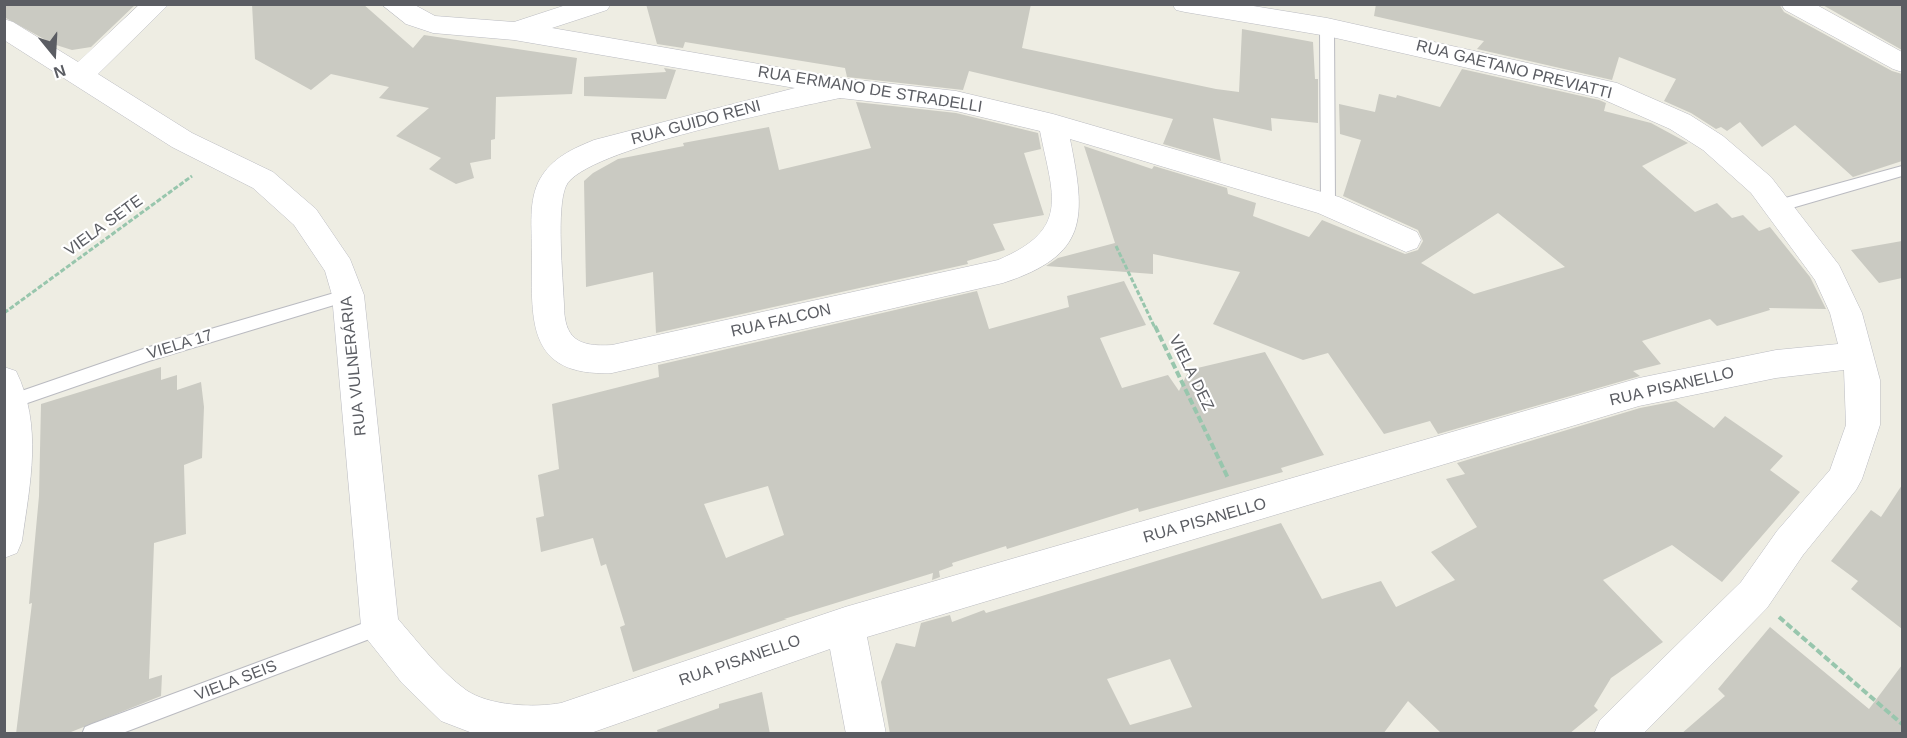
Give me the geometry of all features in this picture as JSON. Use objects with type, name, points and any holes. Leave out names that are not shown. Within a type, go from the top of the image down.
[{"type":"street","points":[[81,75],[156,4]]},
{"type":"street","name":"RUA ERMANO DE STRADELLI","points":[[394,4],[415,18],[433,24],[514,31],[750,70],[840,88],[956,101],[1053,124],[1328,205],[1406,240]]},
{"type":"street","points":[[514,31],[598,4]]},
{"type":"street","name":"RUA GAETANO PREVIATTI","points":[[1185,4],[1327,27],[1607,90],[1680,123],[1713,143],[1761,185],[1828,274],[1846,313],[1863,380],[1863,424],[1844,479],[1790,543],[1754,595],[1614,734]]},
{"type":"street","points":[[1794,4],[1902,63]]},
{"type":"street","name":"RUA VULNERÁRIA","points":[[4,28],[57,64],[81,75],[182,140],[263,180],[305,217],[339,268],[348,295],[380,626]]},
{"type":"street","name":"RUA GUIDO RENI","points":[[559,173],[575,160],[604,147],[748,108],[840,88]]},
{"type":"street","name":"RUA FALCON","points":[[559,173],[551,185],[547,204],[548,320],[554,338],[570,356],[589,361],[612,359],[991,273],[1028,262],[1047,249],[1061,234],[1066,216],[1064,188],[1053,124]]},
{"type":"street","name":"RUA PISANELLO","points":[[462,720],[537,726],[561,723],[845,625],[1244,510],[1639,392],[1776,364],[1858,355]]},
{"type":"street","points":[[4,541],[14,458],[9,391]]},
{"type":"street","points":[[845,625],[866,734]]},
{"type":"street","points":[[380,626],[462,720]]},
{"type":"lane","points":[[1327,27],[1328,205]]},
{"type":"lane","points":[[1778,206],[1902,171]]},
{"type":"lane","name":"VIELA 17","points":[[9,391],[150,354],[348,295]]},
{"type":"lane","name":"VIELA SEIS","points":[[92,734],[380,626]]},
{"type":"path","name":"VIELA SETE","points":[[4,314],[217,158]]},
{"type":"path","name":"VIELA DEZ","points":[[1116,246],[1244,510]]},
{"type":"path","points":[[1754,595],[1902,724]]},
{"type":"building","points":[[4,4],[136,4],[91,47],[72,50],[53,44],[4,17]]},
{"type":"building","points":[[252,4],[363,4],[413,48],[424,35],[577,58],[572,94],[496,97],[495,139],[491,140],[491,159],[470,163],[474,178],[456,184],[429,169],[441,158],[396,136],[429,108],[379,98],[389,87],[331,74],[311,90],[255,59]]},
{"type":"building","points":[[646,4],[1031,4],[1022,48],[1239,92],[1242,29],[1313,42],[1315,79],[1318,79],[1318,123],[1271,118],[1272,131],[1213,118],[1221,161],[1163,144],[1173,119],[969,71],[963,90],[847,77],[845,68],[685,42],[683,48],[657,44]]},
{"type":"building","points":[[1376,4],[1779,4],[1784,12],[1892,71],[1902,74],[1902,161],[1853,177],[1795,125],[1762,147],[1740,122],[1727,131],[1721,127],[1716,129],[1691,113],[1664,101],[1676,79],[1619,57],[1612,80],[1477,49],[1484,41],[1374,16]]},
{"type":"building","points":[[1821,4],[1902,4],[1902,50]]},
{"type":"building","points":[[664,68],[676,70],[666,99],[584,96],[584,77],[666,72]]},
{"type":"building","points":[[1462,69],[1599,100],[1606,103],[1604,111],[1651,123],[1688,143],[1642,166],[1695,212],[1717,203],[1732,218],[1743,215],[1759,231],[1770,227],[1810,277],[1826,309],[1769,308],[1770,310],[1717,326],[1710,319],[1642,341],[1661,364],[1633,371],[1640,376],[1438,434],[1430,421],[1384,434],[1328,353],[1303,360],[1213,324],[1240,272],[1153,254],[1153,274],[1046,266],[1058,258],[1115,243],[1084,146],[1152,169],[1154,166],[1227,188],[1228,194],[1256,203],[1253,216],[1309,237],[1322,220],[1405,254],[1418,250],[1423,241],[1418,230],[1343,196],[1361,140],[1340,134],[1339,104],[1375,112],[1379,94],[1396,98],[1397,95],[1440,107]],"holes":[[[1498,213],[1565,267],[1474,294],[1421,263]]]},
{"type":"building","points":[[856,102],[956,113],[1038,133],[1041,149],[1024,153],[1044,215],[993,224],[1005,250],[967,261],[968,264],[656,333],[653,272],[586,287],[584,181],[593,173],[618,159],[684,146],[683,143],[769,127],[779,170],[871,148]]},
{"type":"building","points":[[1902,241],[1902,278],[1879,283],[1851,250]]},
{"type":"building","points":[[1124,281],[1146,325],[1100,338],[1122,388],[1168,375],[1179,391],[1189,370],[1265,352],[1324,455],[1281,468],[1283,472],[1139,512],[1138,508],[1007,549],[1006,546],[952,563],[953,566],[939,571],[940,577],[932,580],[933,573],[784,619],[787,619],[633,672],[620,627],[625,625],[606,564],[601,566],[593,538],[541,552],[536,518],[544,516],[538,475],[559,469],[552,404],[659,377],[658,365],[977,291],[989,329],[1069,307],[1067,296]],"holes":[[[768,486],[784,535],[726,558],[704,504]]]},
{"type":"building","points":[[161,367],[161,380],[177,375],[177,390],[201,382],[204,407],[202,458],[184,465],[186,534],[154,543],[149,679],[162,675],[161,696],[66,734],[16,734],[32,603],[29,604],[39,496],[41,404]]},
{"type":"building","points":[[1676,401],[1714,428],[1725,416],[1783,456],[1770,470],[1800,492],[1722,582],[1672,545],[1603,580],[1663,642],[1611,678],[1594,706],[1598,710],[1569,734],[1442,734],[1408,701],[1383,734],[890,734],[881,682],[896,643],[915,647],[921,623],[950,615],[952,622],[984,610],[986,613],[1281,523],[1322,599],[1381,581],[1396,607],[1455,580],[1431,552],[1477,527],[1446,479],[1465,474],[1457,463],[1640,408]],"holes":[[[1170,659],[1192,707],[1130,725],[1107,679]]]},
{"type":"building","points":[[1902,485],[1902,629],[1851,589],[1858,581],[1831,561],[1871,510],[1881,517]]},
{"type":"building","points":[[1770,627],[1869,709],[1902,665],[1902,734],[1681,734],[1725,696],[1718,689]]},
{"type":"building","points":[[762,692],[770,734],[658,734],[657,730],[719,708],[719,704]]}]
